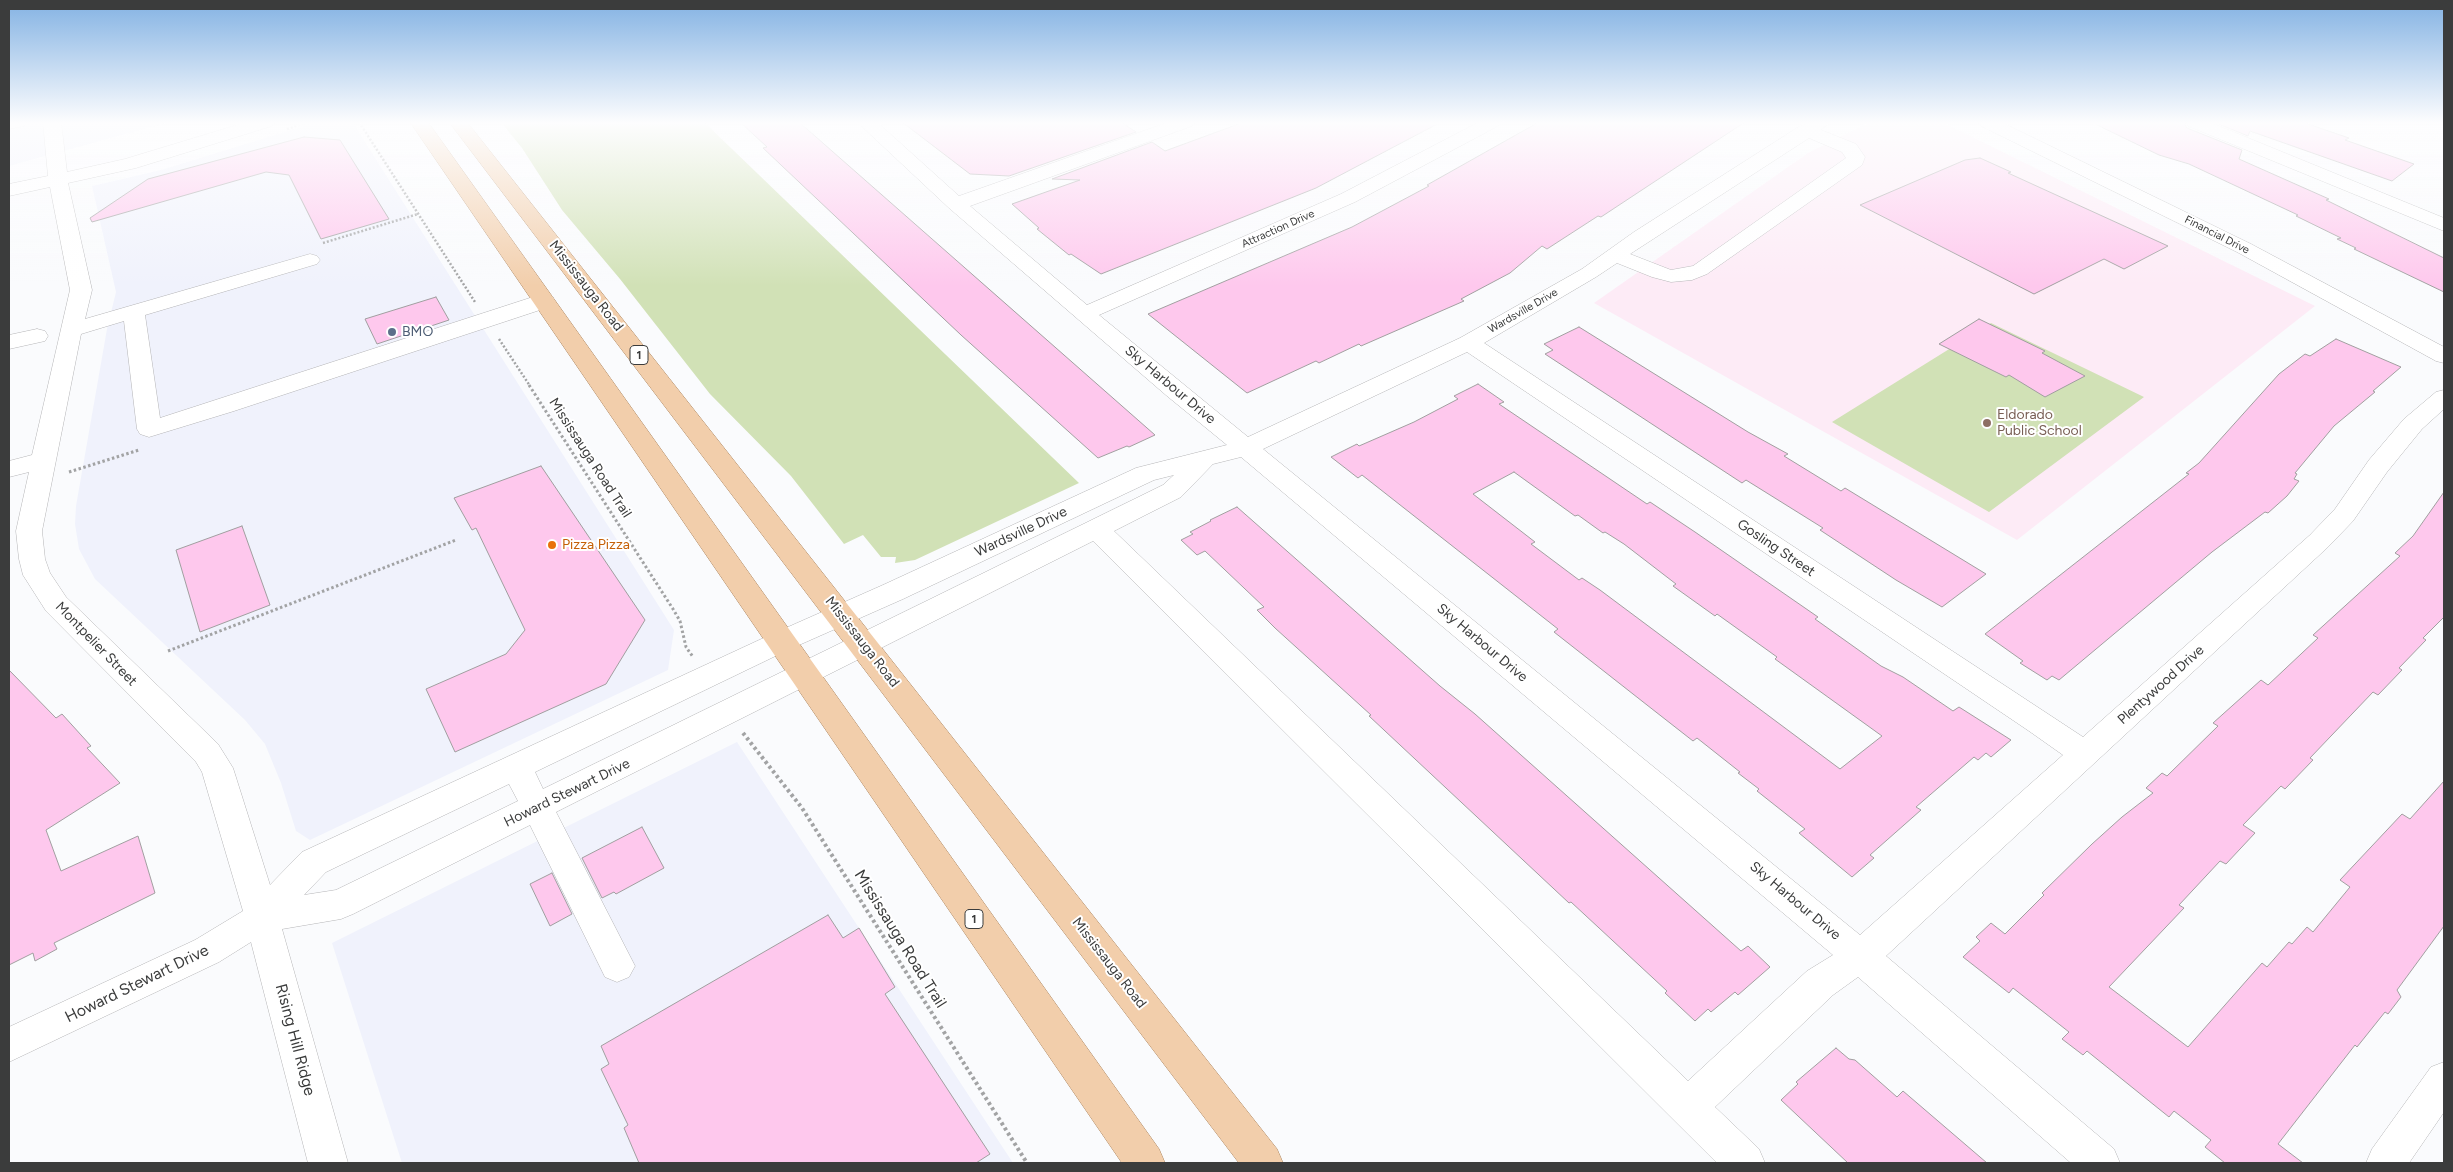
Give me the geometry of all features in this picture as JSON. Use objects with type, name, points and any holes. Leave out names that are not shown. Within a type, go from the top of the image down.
[{"type":"main road","name":"1","points":[[457,177],[1145,1163]]},
{"type":"main road","name":"Mississauga Road","points":[[500,177],[865,645],[1263,1163]]},
{"type":"street","points":[[9,190],[50,177]]},
{"type":"street","name":"Montpelier Street","points":[[59,177],[81,290],[70,330],[29,531],[32,559],[37,575],[56,604],[207,753],[217,768],[262,917]]},
{"type":"street","name":"Sky Harbour Drive","points":[[926,177],[1086,313],[1175,392],[1246,448],[1860,956],[2100,1163]]},
{"type":"street","points":[[956,204],[1033,177]]},
{"type":"street","name":"Attraction Drive","points":[[1086,313],[1348,198],[1388,177]]},
{"type":"street","name":"Wardsville Drive","points":[[841,615],[1145,474],[1204,461],[1246,448],[1468,343],[1589,273],[1735,177]]},
{"type":"street","points":[[1615,255],[1671,276],[1692,274],[1833,177]]},
{"type":"street","name":"Financial Drive","points":[[2098,177],[2244,248],[2444,356]]},
{"type":"street","name":"Financial Drive","points":[[2129,177],[2444,334]]},
{"type":"street","points":[[2327,177],[2444,225]]},
{"type":"street","points":[[70,330],[310,260]]},
{"type":"street","points":[[134,312],[150,429],[234,404],[544,301]]},
{"type":"street","points":[[9,342],[37,336]]},
{"type":"street","name":"Gosling Street","points":[[1468,343],[2015,706],[2084,754]]},
{"type":"street","name":"Plentywood Drive","points":[[1688,1107],[1820,983],[1860,956],[2332,529],[2413,424],[2444,397]]},
{"type":"street","points":[[9,469],[45,460]]},
{"type":"street","name":"Wardsville Drive","points":[[865,645],[1172,491],[1204,461]]},
{"type":"street","points":[[1097,529],[1744,1163]]},
{"type":"street","name":"Howard Stewart Drive","points":[[9,1045],[207,951],[262,917],[314,862],[841,615]]},
{"type":"street","name":"Howard Stewart Drive","points":[[262,917],[341,904],[865,645]]},
{"type":"street","points":[[516,766],[617,966]]},
{"type":"street","name":"Rising Hill Ridge","points":[[262,917],[328,1163]]},
{"type":"street","points":[[2386,1163],[2444,1080]]},
{"type":"path","points":[[394,177],[478,306]]},
{"type":"path","name":"Mississauga Road Trail","points":[[498,337],[673,609],[680,621],[686,647],[691,654]]},
{"type":"path","points":[[168,651],[297,603],[456,540]]},
{"type":"path","name":"Mississauga Road Trail","points":[[744,735],[766,760],[802,808],[1027,1163]]},
{"type":"shaded area","points":[[132,177],[387,177],[674,630],[668,670],[310,840],[296,831],[281,783],[265,744],[245,720],[95,579],[79,549],[75,524],[76,506],[107,329],[116,292],[92,186]]},
{"type":"shaded area","name":"Eldorado Public School","points":[[1774,177],[2053,177],[2315,306],[2017,540],[1594,303]]},
{"type":"shaded area","points":[[737,742],[1013,1163],[402,1163],[332,943]]},
{"type":"green space","points":[[541,177],[761,177],[1079,483],[915,560],[895,563],[896,557],[881,557],[863,535],[844,544],[791,476],[710,394],[620,279],[562,210]]},
{"type":"green space","points":[[1991,323],[2144,397],[1989,512],[1832,422]]},
{"type":"building","points":[[157,177],[250,177],[92,222],[90,218],[148,179]]},
{"type":"building","points":[[290,177],[363,177],[389,219],[321,239]]},
{"type":"building","points":[[793,177],[861,177],[1155,435],[1098,458],[961,335]]},
{"type":"building","points":[[1058,177],[1337,177],[1316,188],[1101,274],[1071,254],[1069,255],[1037,229],[1039,228],[1012,204],[1080,180],[1052,179]]},
{"type":"building","points":[[1442,177],[1662,177],[1601,217],[1598,216],[1547,249],[1542,246],[1510,273],[1461,299],[1464,301],[1361,346],[1359,344],[1319,363],[1316,361],[1247,393],[1148,314],[1352,227],[1429,186],[1427,185]]},
{"type":"building","points":[[1926,177],[2016,177],[2168,246],[2124,269],[2104,259],[2034,294],[1860,205]]},
{"type":"building","points":[[2216,177],[2279,177],[2329,199],[2326,200],[2444,258],[2444,292],[2354,249],[2356,248],[2337,239],[2341,238],[2296,216],[2298,215]]},
{"type":"building","points":[[2380,177],[2398,177],[2392,181]]},
{"type":"building","name":"BMO","points":[[436,297],[449,320],[377,344],[365,319]]},
{"type":"building","points":[[1979,319],[2045,351],[2042,353],[2085,376],[2045,397],[2009,375],[2006,377],[1939,344]]},
{"type":"building","points":[[1579,327],[1748,432],[1788,454],[1784,456],[1841,491],[1845,488],[1986,574],[1942,607],[1896,580],[1820,530],[1823,528],[1746,480],[1742,483],[1545,354],[1553,350],[1544,344]]},
{"type":"building","points":[[2336,339],[2401,367],[2373,391],[2375,392],[2334,426],[2295,473],[2297,474],[2294,479],[2299,481],[2287,496],[2268,513],[2265,512],[2212,552],[2059,680],[2052,676],[2047,680],[2020,663],[2023,661],[1985,634],[2189,474],[2186,473],[2199,463],[2279,374],[2305,354],[2310,356]]},
{"type":"building","points":[[1478,384],[1504,402],[1499,404],[1647,504],[1650,502],[1695,532],[1818,617],[1815,619],[1881,666],[1903,677],[1953,711],[1959,707],[2011,740],[1991,757],[1986,753],[1978,760],[1974,757],[1916,807],[1921,810],[1870,855],[1874,858],[1852,877],[1799,833],[1805,829],[1757,791],[1759,789],[1738,773],[1740,772],[1697,738],[1693,741],[1554,632],[1558,629],[1362,475],[1358,478],[1331,457],[1357,444],[1359,446],[1414,422],[1458,399],[1454,396]],"holes":[[[1514,472],[1575,516],[1578,515],[1603,533],[1605,532],[1624,544],[1676,584],[1673,586],[1715,616],[1717,614],[1777,657],[1775,659],[1882,736],[1840,769],[1600,590],[1582,578],[1579,580],[1531,544],[1535,542],[1473,494]]]},
{"type":"building","points":[[541,466],[645,620],[606,684],[455,752],[426,689],[506,654],[525,630],[476,528],[472,530],[454,498]]},
{"type":"building","points":[[2444,492],[2444,617],[2423,638],[2426,640],[2399,668],[2402,670],[2378,695],[2373,692],[2310,758],[2313,760],[2285,789],[2281,786],[2243,825],[2255,833],[2226,864],[2220,861],[2179,905],[2184,908],[2109,987],[2188,1047],[2262,963],[2267,967],[2289,942],[2292,944],[2307,927],[2313,932],[2350,887],[2340,880],[2402,814],[2410,819],[2444,781],[2444,926],[2397,990],[2401,997],[2388,1014],[2385,1012],[2357,1047],[2355,1045],[2278,1144],[2303,1163],[2225,1163],[2205,1147],[2211,1140],[2174,1111],[2169,1117],[2087,1051],[2083,1055],[2062,1039],[2069,1032],[2013,988],[2009,993],[1963,957],[1980,941],[1976,937],[1991,923],[2005,934],[2044,895],[2042,893],[2092,844],[2153,793],[2146,788],[2162,773],[2167,776],[2218,726],[2213,723],[2261,680],[2268,685],[2318,638],[2313,635],[2400,556],[2395,553],[2413,536]]},
{"type":"building","points":[[1237,507],[1440,686],[1475,714],[1741,951],[1748,946],[1770,967],[1738,995],[1735,992],[1711,1012],[1708,1009],[1695,1021],[1665,993],[1667,991],[1571,902],[1569,903],[1369,716],[1371,715],[1275,628],[1257,610],[1264,607],[1205,551],[1197,555],[1181,540],[1193,534],[1190,532],[1210,520]]},
{"type":"building","points":[[242,526],[270,605],[200,632],[176,550]]},
{"type":"building","points":[[9,670],[56,718],[62,714],[91,746],[87,748],[120,783],[46,830],[61,871],[138,836],[155,893],[54,943],[57,949],[35,961],[33,953],[9,965]]},
{"type":"building","points":[[642,827],[664,868],[616,894],[614,892],[602,898],[582,858]]},
{"type":"building","points":[[552,873],[572,914],[550,926],[530,884]]},
{"type":"building","points":[[828,915],[843,938],[859,928],[895,987],[885,994],[990,1154],[976,1163],[639,1163],[624,1128],[628,1125],[601,1069],[609,1064],[601,1046]]},
{"type":"building","points":[[1836,1048],[1849,1059],[1855,1060],[1897,1097],[1903,1091],[1987,1163],[1848,1163],[1781,1100],[1798,1084],[1796,1082]]},
{"type":"place","name":"BMO","points":[[392,332]]},
{"type":"place","name":"Eldorado Public School","points":[[1987,423]]},
{"type":"place","name":"Pizza Pizza","points":[[552,545]]}]
